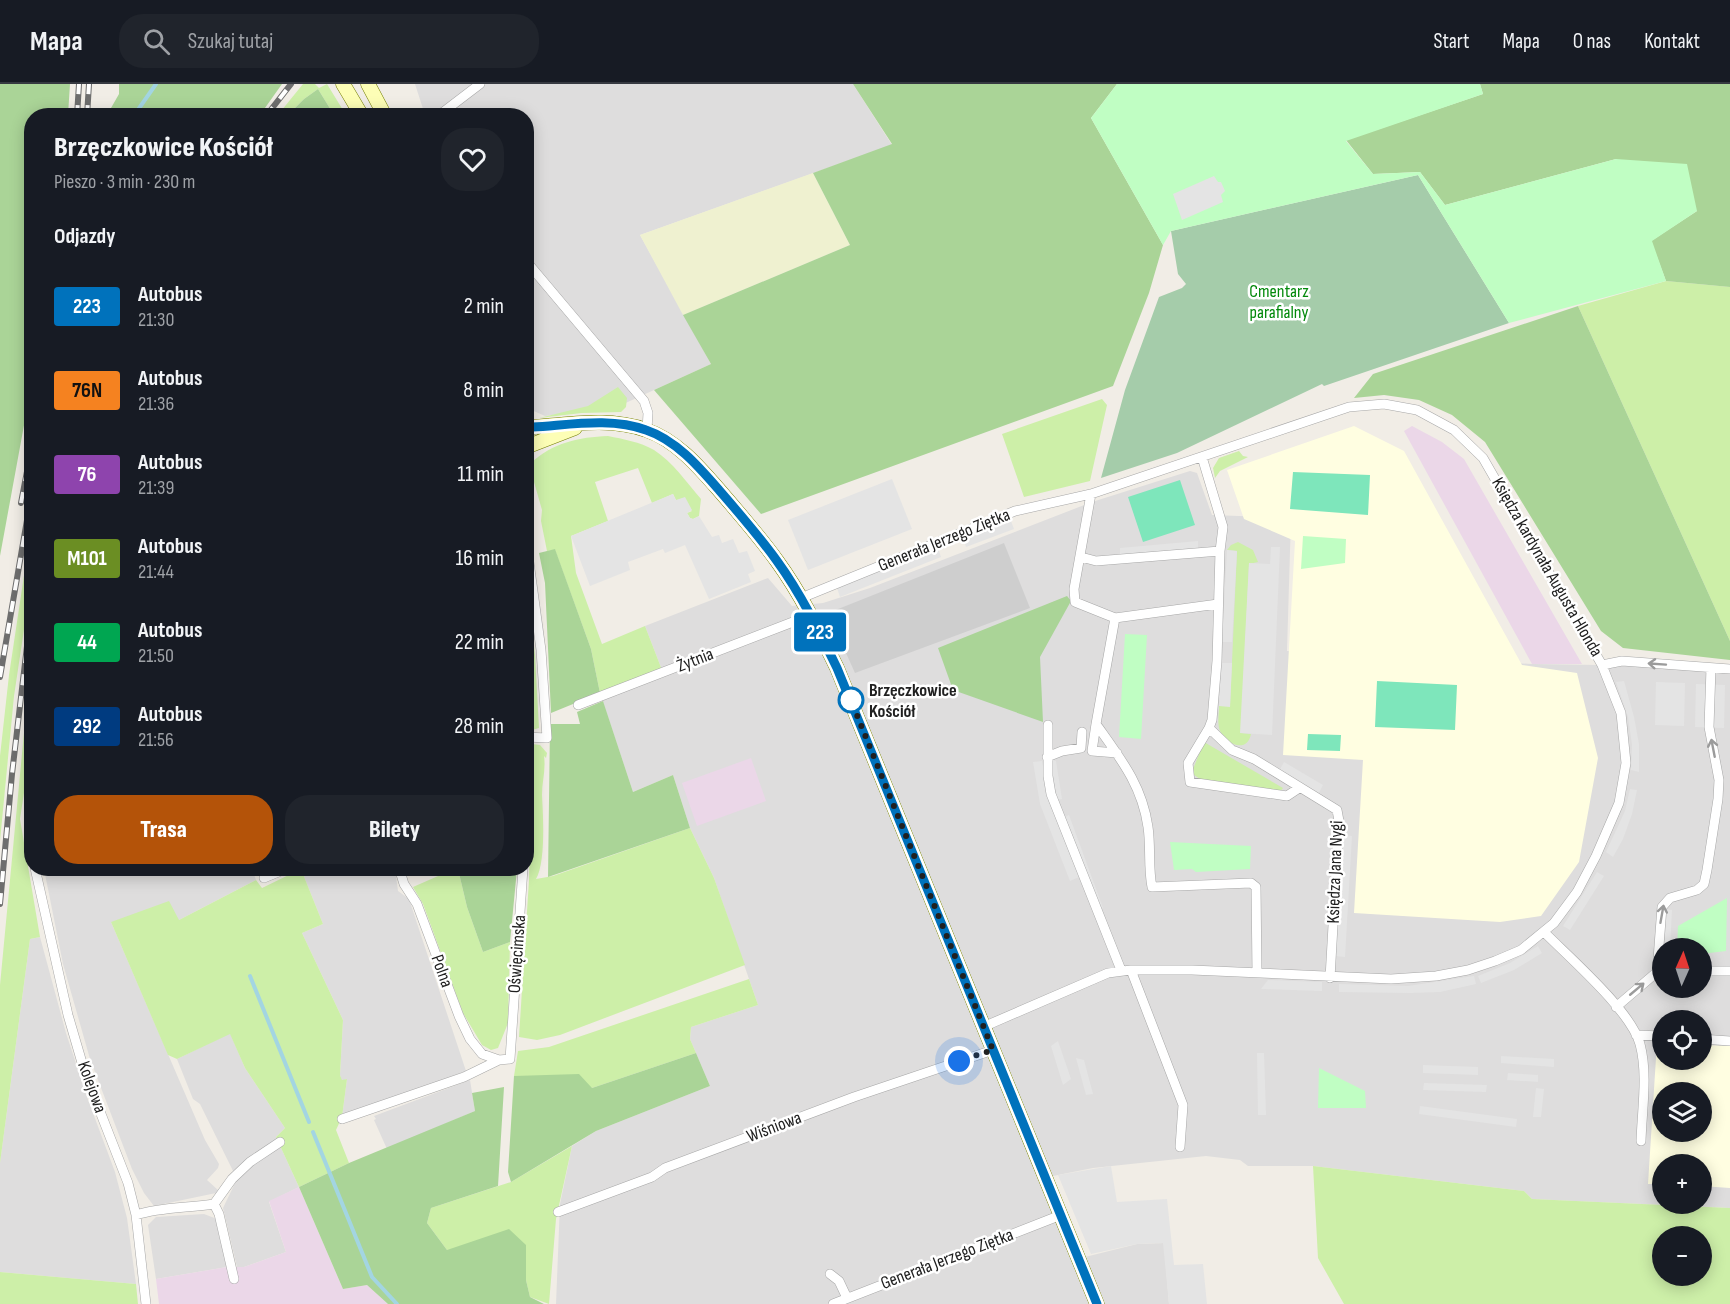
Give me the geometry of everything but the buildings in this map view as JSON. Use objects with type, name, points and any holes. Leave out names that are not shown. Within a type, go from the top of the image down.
[{"type":"main road","points":[[343,84],[357,108]]},
{"type":"main road","points":[[368,84],[381,108]]},
{"type":"main road","points":[[534,444],[584,424]]},
{"type":"main road","points":[[534,428],[618,424],[647,430],[669,442],[699,467],[753,530],[801,598],[837,668],[1097,1304]]},
{"type":"street","points":[[448,108],[480,84]]},
{"type":"street","points":[[534,270],[644,401],[648,413],[647,430]]},
{"type":"street","name":"Księdza kardynała Augusta Hlonda","points":[[983,1027],[1108,973],[1126,970],[1392,979],[1436,976],[1468,970],[1521,950],[1545,933],[1577,892],[1596,856],[1619,803],[1626,763],[1621,713],[1602,665],[1483,458],[1455,429],[1400,405],[1375,404],[1349,407],[1091,494]]},
{"type":"street","points":[[1202,457],[1223,527],[1212,720],[1188,763],[1190,782],[1287,796],[1299,788]]},
{"type":"street","points":[[1091,494],[1074,589],[1075,602],[1115,618],[1218,604]]},
{"type":"street","name":"Generała Jerzego Ziętka","points":[[801,598],[1015,511],[1091,494]]},
{"type":"street","points":[[1081,557],[1096,561],[1220,551]]},
{"type":"street","points":[[534,599],[541,650],[547,738],[534,737]]},
{"type":"street","name":"Żytnia","points":[[578,705],[811,615]]},
{"type":"street","points":[[1115,618],[1092,751],[1117,753]]},
{"type":"street","points":[[1602,665],[1622,661],[1730,669]]},
{"type":"street","points":[[1661,938],[1662,907],[1670,898],[1697,890],[1704,884],[1707,870],[1719,780],[1709,727],[1711,668]]},
{"type":"street","points":[[1096,724],[1133,777],[1144,803],[1152,887],[1251,883],[1256,887],[1257,973]]},
{"type":"street","points":[[1048,725],[1047,757],[1051,794],[1183,1105],[1180,1147]]},
{"type":"street","name":"Księdza Jana Nygi","points":[[1209,728],[1232,750],[1254,759],[1337,810],[1339,821],[1330,978]]},
{"type":"street","points":[[1047,757],[1062,751],[1081,748],[1082,732]]},
{"type":"street","name":"Kolejowa","points":[[37,876],[68,1015],[86,1073],[128,1183],[136,1215],[146,1304]]},
{"type":"street","points":[[264,878],[269,876]]},
{"type":"street","name":"Polna","points":[[402,876],[417,904],[459,1016],[471,1039],[482,1054],[499,1060]]},
{"type":"street","name":"Oświęcimska","points":[[499,1060],[510,1059],[522,876]]},
{"type":"street","points":[[1545,933],[1628,1020],[1636,1035],[1641,1052],[1643,1075],[1641,1141]]},
{"type":"street","points":[[1712,971],[1730,971]]},
{"type":"street","points":[[1616,1007],[1652,978]]},
{"type":"street","points":[[1636,1035],[1652,1036]]},
{"type":"street","points":[[1712,1040],[1730,1041]]},
{"type":"street","name":"Wiśniowa","points":[[558,1212],[652,1178],[665,1168],[854,1097],[993,1050]]},
{"type":"street","points":[[342,1119],[464,1077],[499,1060]]},
{"type":"street","points":[[136,1215],[148,1211],[214,1204],[232,1179],[250,1162],[280,1142]]},
{"type":"street","points":[[214,1204],[219,1214],[234,1279]]},
{"type":"street","name":"Generała Jerzego Ziętka","points":[[833,1304],[1061,1215]]},
{"type":"street","points":[[830,1274],[839,1281],[847,1298]]},
{"type":"shaded area","points":[[415,84],[853,84],[892,145],[640,235],[711,364],[619,406],[545,416],[534,411],[534,108],[423,108]]},
{"type":"shaded area","points":[[813,173],[850,245],[683,315],[640,235]]},
{"type":"shaded area","points":[[1214,176],[1218,182],[1221,182],[1225,191],[1221,195],[1223,202],[1182,220],[1173,194]]},
{"type":"shaded area","points":[[1354,426],[1404,451],[1522,665],[1577,673],[1598,758],[1579,862],[1541,916],[1500,922],[1354,913],[1363,760],[1283,755],[1295,541],[1244,519],[1227,470]]},
{"type":"shaded area","points":[[1412,426],[1442,442],[1464,459],[1582,664],[1532,664],[1404,431]]},
{"type":"shaded area","points":[[1190,471],[1197,473],[1212,515],[1291,518],[1287,651],[1532,664],[1730,667],[1730,1208],[1712,1207],[1712,1154],[1652,1154],[1652,1204],[1532,1199],[1524,1191],[1313,1166],[1248,1166],[1240,1160],[1206,1156],[1093,1168],[1043,1178],[1077,1259],[1137,1244],[1164,1243],[1169,1304],[556,1304],[560,1204],[572,1146],[596,1131],[710,1086],[690,1039],[691,1027],[758,1005],[714,878],[690,828],[673,775],[633,792],[600,693],[662,670],[645,626],[768,578],[792,606],[823,603],[870,588],[1092,502]]},
{"type":"shaded area","points":[[892,479],[912,529],[808,570],[788,520]]},
{"type":"shaded area","points":[[673,494],[676,500],[685,497],[692,510],[687,513],[690,518],[699,516],[712,537],[719,535],[722,543],[733,539],[739,553],[747,551],[755,571],[748,574],[751,582],[709,599],[685,545],[665,553],[663,549],[628,562],[630,570],[590,586],[571,536]]},
{"type":"shaded area","points":[[1011,521],[1014,529],[966,547],[964,540]]},
{"type":"shaded area","points":[[1198,541],[1198,550],[1120,556],[1120,548]]},
{"type":"shaded area","points":[[1004,543],[1030,608],[855,673],[828,613]]},
{"type":"shaded area","points":[[1271,547],[1280,547],[1272,735],[1240,733],[1249,563],[1270,564]]},
{"type":"shaded area","points":[[938,548],[941,557],[840,597],[837,588]]},
{"type":"shaded area","points":[[1227,550],[1237,551],[1232,642],[1222,642]]},
{"type":"shaded area","points":[[1221,663],[1232,663],[1230,707],[1219,706]]},
{"type":"shaded area","points":[[1624,681],[1639,744],[1639,772],[1631,770],[1632,745],[1628,717],[1616,682]]},
{"type":"shaded area","points":[[1656,682],[1685,683],[1684,726],[1655,725]]},
{"type":"shaded area","points":[[1696,684],[1725,685],[1724,728],[1695,727]]},
{"type":"shaded area","points":[[751,758],[766,801],[697,826],[682,783]]},
{"type":"shaded area","points":[[1050,759],[1056,761],[1062,799],[1057,800]]},
{"type":"shaded area","points":[[1042,761],[1049,801],[1079,877],[1070,881],[1040,804],[1033,762]]},
{"type":"shaded area","points":[[1284,762],[1323,785],[1319,793],[1280,769]]},
{"type":"shaded area","points":[[1630,789],[1637,790],[1632,814],[1623,839],[1613,857],[1606,852],[1625,811]]},
{"type":"shaded area","points":[[1069,815],[1103,908],[1095,908],[1060,819]]},
{"type":"shaded area","points":[[1342,835],[1352,836],[1345,957],[1335,956]]},
{"type":"shaded area","points":[[1597,872],[1604,876],[1570,930],[1563,926]]},
{"type":"shaded area","points":[[45,876],[255,876],[256,880],[179,920],[111,922],[205,1140],[219,1164],[207,1180],[218,1190],[216,1193],[154,1206],[144,1193],[132,1169],[90,1059],[63,964]]},
{"type":"shaded area","points":[[304,876],[396,876],[398,891],[409,899],[466,1071],[342,1117],[347,1079],[342,1081],[340,1075],[343,1020],[302,933],[323,924]]},
{"type":"shaded area","points":[[1665,909],[1672,910],[1671,938],[1664,938]]},
{"type":"shaded area","points":[[40,937],[66,1033],[115,1172],[127,1218],[136,1284],[0,1272],[0,1163],[30,939]]},
{"type":"shaded area","points":[[1538,946],[1542,953],[1514,970],[1481,983],[1478,976],[1510,963]]},
{"type":"shaded area","points":[[1474,976],[1476,984],[1440,992],[1339,992],[1339,984],[1408,986]]},
{"type":"shaded area","points":[[1268,980],[1322,982],[1322,991],[1261,989]]},
{"type":"shaded area","points":[[230,1033],[245,1068],[285,1128],[276,1137],[299,1187],[269,1202],[286,1252],[244,1267],[237,1267],[223,1208],[237,1179],[200,1104],[193,1099],[177,1059]]},
{"type":"shaded area","points":[[1058,1041],[1071,1079],[1063,1085],[1051,1046]]},
{"type":"shaded area","points":[[1712,1045],[1730,1046],[1730,1188],[1712,1187],[1712,1154],[1652,1154],[1652,1184],[1648,1184],[1652,1121],[1652,1142],[1712,1142],[1712,1082],[1654,1082],[1655,1070],[1712,1070]]},
{"type":"shaded area","points":[[1257,1053],[1264,1053],[1266,1115],[1258,1115]]},
{"type":"shaded area","points":[[1501,1056],[1554,1059],[1554,1067],[1501,1063]]},
{"type":"shaded area","points":[[1076,1058],[1084,1060],[1093,1094],[1086,1095]]},
{"type":"shaded area","points":[[1423,1065],[1478,1067],[1478,1075],[1423,1073]]},
{"type":"shaded area","points":[[1508,1073],[1538,1075],[1538,1082],[1507,1080]]},
{"type":"shaded area","points":[[470,1080],[475,1111],[387,1149],[374,1116]]},
{"type":"shaded area","points":[[1424,1083],[1487,1085],[1486,1092],[1423,1090]]},
{"type":"shaded area","points":[[1536,1088],[1544,1089],[1541,1117],[1533,1117]]},
{"type":"shaded area","points":[[1420,1106],[1517,1119],[1516,1127],[1419,1114]]},
{"type":"shaded area","points":[[1111,1166],[1117,1202],[1167,1199],[1174,1265],[1203,1264],[1207,1304],[1169,1304],[1163,1243],[1137,1244],[1091,1254],[1058,1175]]},
{"type":"shaded area","points":[[299,1187],[343,1289],[367,1285],[388,1304],[159,1304],[156,1279],[227,1267],[244,1267],[286,1252],[269,1201]]},
{"type":"shaded area","points":[[204,1214],[217,1219],[227,1267],[156,1279],[148,1225],[156,1217]]},
{"type":"green space","points":[[0,84],[70,84],[68,108],[24,108],[24,425],[0,556]]},
{"type":"green space","points":[[119,84],[282,84],[265,108],[111,108],[119,94]]},
{"type":"green space","points":[[303,84],[315,84],[319,88],[327,84],[342,108],[330,108],[318,89],[295,108],[284,108]]},
{"type":"green space","points":[[853,84],[1117,84],[1091,118],[1163,245],[1149,293],[1113,386],[761,514],[654,390],[711,364],[683,315],[850,245],[813,173],[892,144]]},
{"type":"green space","points":[[1117,84],[1480,84],[1483,94],[1346,141],[1373,174],[1420,172],[1445,205],[1616,159],[1687,164],[1697,211],[1652,241],[1666,281],[1509,323],[1418,175],[1171,231],[1163,245],[1091,118]]},
{"type":"green space","points":[[1480,84],[1730,84],[1730,287],[1666,281],[1651,241],[1697,211],[1616,159],[1445,205],[1420,172],[1373,174],[1346,140],[1483,94]]},
{"type":"green space","points":[[318,89],[330,108],[295,108]]},
{"type":"green space","name":"Cmentarz parafialny","points":[[1418,175],[1509,323],[1324,386],[1322,384],[1177,453],[1101,478],[1125,390],[1159,297],[1182,288],[1186,284],[1178,274],[1171,231]]},
{"type":"green space","points":[[1666,281],[1730,287],[1730,641],[1578,306]]},
{"type":"green space","points":[[1578,306],[1730,641],[1730,660],[1623,648],[1601,631],[1485,442],[1452,415],[1419,400],[1384,395],[1354,398],[1373,374]]},
{"type":"green space","points":[[618,387],[627,398],[626,407],[621,412],[582,413],[539,418],[588,406]]},
{"type":"green space","points":[[1102,399],[1107,405],[1090,481],[1024,497],[1002,434]]},
{"type":"green space","points":[[608,436],[654,450],[674,467],[701,499],[699,516],[693,519],[687,513],[692,511],[676,500],[673,494],[652,503],[638,468],[595,482],[608,521],[571,536],[576,573],[602,644],[645,626],[662,670],[600,693],[591,649],[555,550],[547,551],[541,521],[542,510],[534,482],[534,460],[539,456],[566,442]]},
{"type":"green space","points":[[1239,451],[1243,456],[1248,457],[1220,471],[1215,478],[1213,468],[1219,458]]},
{"type":"green space","points":[[1293,472],[1370,475],[1368,515],[1290,509]]},
{"type":"green space","points":[[1180,480],[1195,525],[1143,542],[1128,497]]},
{"type":"green space","points":[[1303,536],[1346,539],[1345,563],[1301,569]]},
{"type":"green space","points":[[1238,542],[1253,550],[1258,562],[1249,564],[1241,733],[1251,734],[1249,740],[1241,745],[1231,743],[1223,736],[1218,722],[1219,706],[1230,706],[1237,551],[1227,550]]},
{"type":"green space","points":[[555,549],[591,649],[600,693],[551,713],[545,583],[539,553]]},
{"type":"green space","points":[[24,575],[24,630],[14,696],[0,841],[0,756]]},
{"type":"green space","points":[[1067,596],[1071,601],[1040,657],[1043,722],[953,690],[938,648]]},
{"type":"green space","points":[[1125,634],[1147,635],[1141,739],[1119,737]]},
{"type":"green space","points":[[534,646],[535,655],[539,728],[534,729]]},
{"type":"green space","points":[[1377,681],[1457,685],[1455,730],[1375,727]]},
{"type":"green space","points":[[603,701],[633,792],[673,775],[690,828],[548,877],[550,724],[580,724],[577,712]]},
{"type":"green space","points":[[24,733],[24,793],[20,819],[24,843],[24,876],[30,876],[40,937],[30,939],[0,1163],[0,985]]},
{"type":"green space","points":[[1308,734],[1341,735],[1340,751],[1307,750]]},
{"type":"green space","points":[[1204,742],[1283,788],[1280,792],[1200,779],[1194,775],[1193,769]]},
{"type":"green space","points":[[534,744],[540,745],[547,753],[546,758],[544,756],[542,790],[543,850],[536,879],[553,876],[690,828],[714,878],[745,965],[560,1035],[537,1040],[519,1037],[529,876],[534,876]]},
{"type":"green space","points":[[1170,842],[1251,846],[1250,869],[1196,872],[1192,869],[1174,870]]},
{"type":"green space","points":[[287,876],[304,876],[323,924],[302,933],[343,1020],[340,1075],[342,1080],[347,1079],[342,1117],[336,1130],[349,1163],[299,1187],[276,1137],[285,1128],[245,1068],[230,1034],[177,1059],[168,1055],[111,922],[169,901],[179,920],[256,880],[262,888]]},
{"type":"green space","points":[[438,876],[460,876],[467,907],[483,952],[510,942],[508,1023],[498,1048],[491,1050],[482,1045],[463,1013],[423,904],[413,887]]},
{"type":"green space","points":[[460,876],[516,876],[510,942],[483,952],[467,907]]},
{"type":"green space","points":[[1727,898],[1726,951],[1712,953],[1712,938],[1677,938],[1678,926]]},
{"type":"green space","points":[[749,979],[758,1005],[691,1027],[690,1039],[696,1053],[592,1088],[514,1076],[518,1051],[549,1047]]},
{"type":"green space","points":[[696,1053],[710,1086],[596,1131],[511,1182],[508,1172],[514,1076],[579,1074],[592,1088]]},
{"type":"green space","points":[[1319,1068],[1365,1091],[1366,1108],[1318,1108]]},
{"type":"green space","points":[[504,1087],[498,1186],[431,1208],[427,1223],[447,1250],[509,1229],[526,1245],[526,1280],[530,1297],[544,1304],[388,1304],[367,1285],[343,1289],[299,1187],[349,1163],[475,1111],[472,1093]]},
{"type":"green space","points":[[572,1146],[556,1219],[549,1304],[530,1297],[526,1280],[526,1245],[447,1250],[427,1223],[431,1208],[511,1182]]},
{"type":"green space","points":[[1313,1166],[1524,1191],[1532,1199],[1652,1204],[1652,1214],[1712,1214],[1712,1207],[1730,1208],[1730,1304],[1344,1304],[1318,1258]]},
{"type":"green space","points":[[0,1272],[136,1284],[138,1304],[0,1304]]},
{"type":"waterway","points":[[139,108],[156,84]]},
{"type":"waterway","points":[[250,976],[309,1122]]},
{"type":"waterway","points":[[313,1132],[372,1277],[397,1304]]},
{"type":"railway","points":[[78,108],[79,84]]},
{"type":"railway","points":[[88,108],[89,84]]},
{"type":"railway","points":[[272,108],[291,84]]},
{"type":"railway","points":[[21,503],[24,487]]},
{"type":"railway","points":[[0,677],[24,538]]},
{"type":"railway","points":[[0,904],[24,672]]},
{"type":"bus line","name":"223","points":[[534,427],[618,424],[647,430],[669,442],[699,467],[747,522],[777,561],[801,598],[837,668],[1097,1304]]},
{"type":"place","name":"Brzęczkowice Kościół","points":[[851,700]]},
{"type":"route","points":[[851,700],[850,698],[993,1050],[959,1061]]}]
